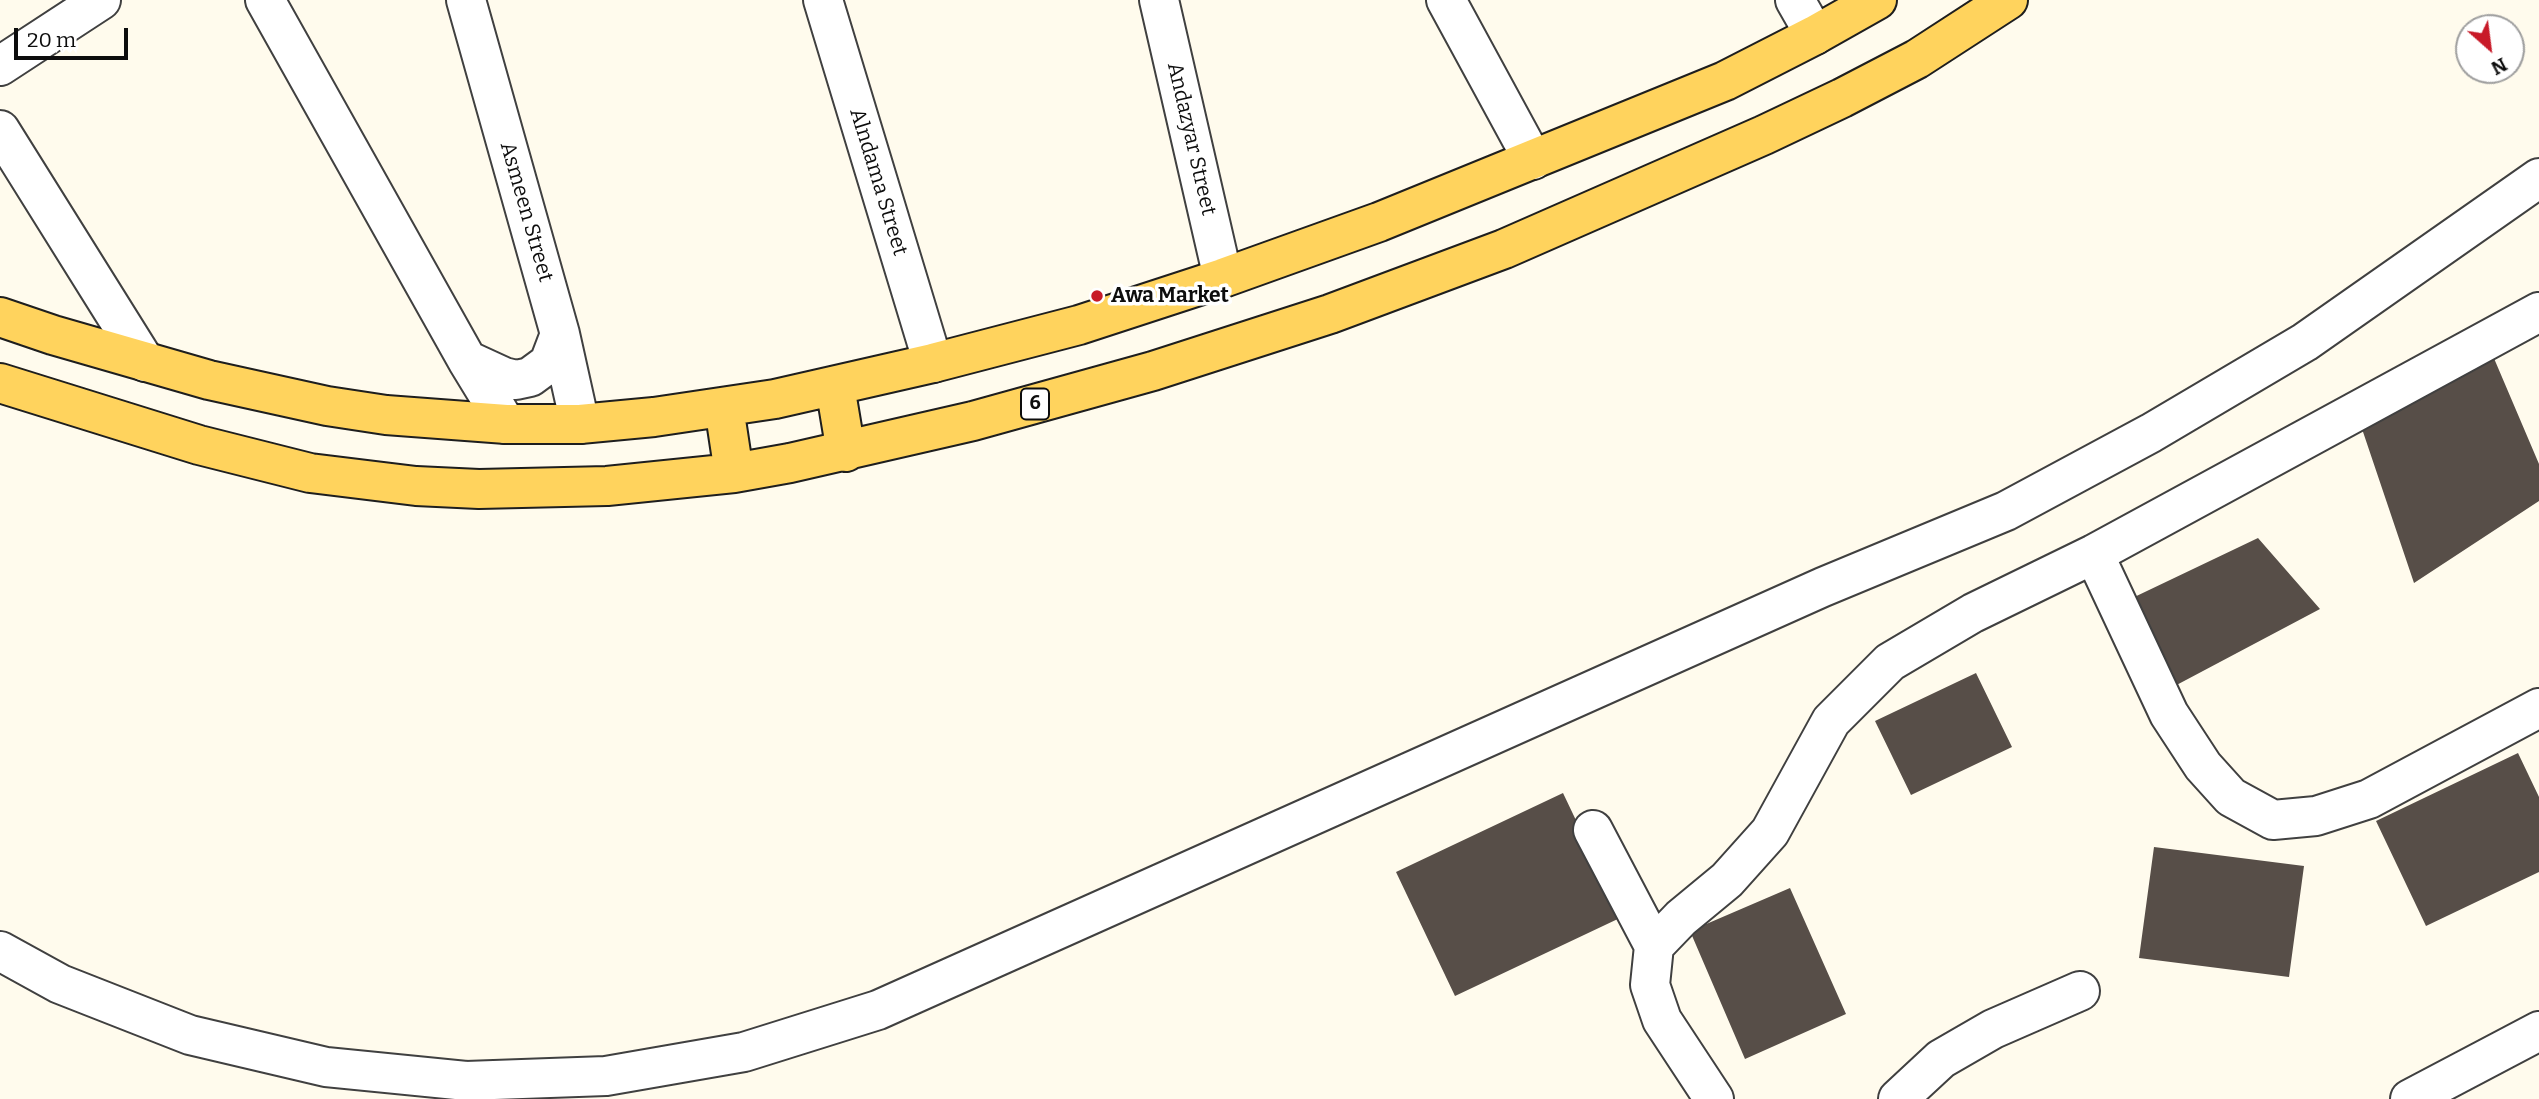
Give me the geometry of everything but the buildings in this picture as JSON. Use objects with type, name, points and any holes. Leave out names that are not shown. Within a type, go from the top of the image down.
[{"type":"main road","points":[[0,317],[209,380],[327,406],[410,418],[506,424],[580,424],[724,407],[835,386],[933,363],[1079,325],[1223,278],[1379,222],[1725,81],[1877,0]]},
{"type":"main road","name":"6","points":[[0,383],[199,445],[310,473],[416,486],[543,489],[607,486],[734,473],[846,452],[973,421],[1153,371],[1330,314],[1504,249],[1842,98],[1917,59],[2008,0]]},
{"type":"main road","points":[[835,386],[846,452]]},
{"type":"main road","points":[[724,407],[734,473]]},
{"type":"street","points":[[0,66],[101,0]]},
{"type":"street","points":[[265,0],[467,360],[506,424]]},
{"type":"street","name":"Asmeen Street","points":[[466,0],[560,334],[580,424]]},
{"type":"street","name":"Alndama Street","points":[[823,0],[933,363]]},
{"type":"street","name":"Andazyar Street","points":[[1159,0],[1223,278]]},
{"type":"street","points":[[1446,0],[1533,160]]},
{"type":"street","points":[[1795,0],[1815,35]]},
{"type":"street","points":[[0,130],[145,362]]},
{"type":"street","points":[[0,951],[60,984],[190,1035],[326,1067],[466,1081],[593,1077],[744,1052],[878,1010],[1823,587],[2006,511],[2151,433],[2305,342],[2539,178]]},
{"type":"street","points":[[1654,946],[1681,918],[1727,880],[1770,832],[1830,721],[1890,662],[1973,613],[2094,554],[2539,313]]},
{"type":"street","points":[[467,360],[504,377],[516,380],[530,377],[549,363],[560,334]]},
{"type":"street","points":[[2094,554],[2169,714],[2203,766],[2231,797],[2273,820],[2316,816],[2369,799],[2539,708]]},
{"type":"street","points":[[1593,830],[1654,946],[1650,985],[1662,1020],[1714,1099]]},
{"type":"street","points":[[1898,1099],[1941,1059],[1993,1029],[2080,991]]},
{"type":"street","points":[[2410,1099],[2539,1031]]},
{"type":"place","name":"Awa Market","points":[[1097,296]]}]
